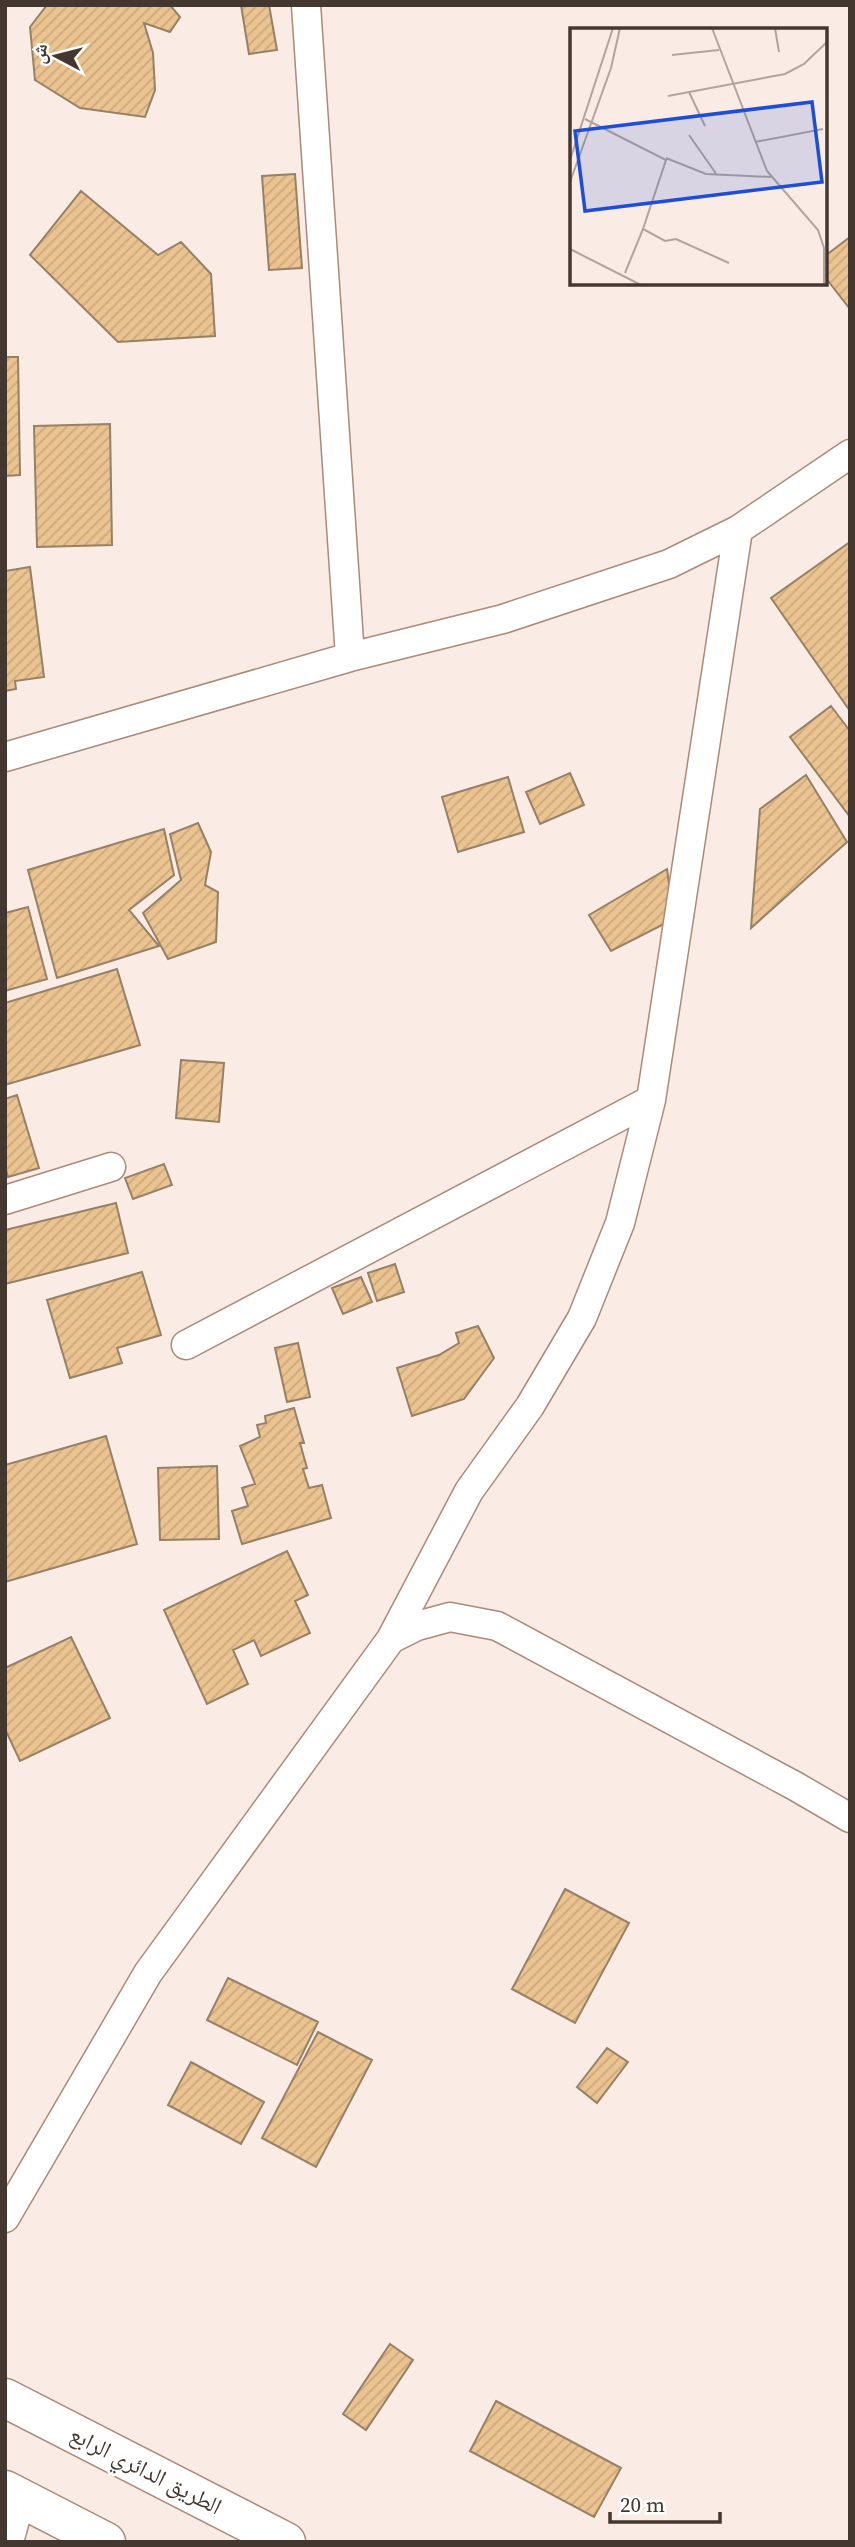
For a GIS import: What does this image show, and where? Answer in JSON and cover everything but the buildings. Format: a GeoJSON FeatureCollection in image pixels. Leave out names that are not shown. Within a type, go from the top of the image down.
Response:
{"type":"FeatureCollection","features":[{"type":"Feature","properties":{"kind":"main road","name":"الطريق الدائري الرابع"},"geometry":{"type":"LineString","coordinates":[[5,2398],[286,2542]]}},
{"type":"Feature","properties":{"kind":"main road"},"geometry":{"type":"LineString","coordinates":[[13,2494],[106,2542]]}},
{"type":"Feature","properties":{"kind":"street"},"geometry":{"type":"LineString","coordinates":[[306,5],[351,657]]}},
{"type":"Feature","properties":{"kind":"street"},"geometry":{"type":"LineString","coordinates":[[5,757],[351,657],[503,619],[669,564],[738,530],[850,454]]}},
{"type":"Feature","properties":{"kind":"street"},"geometry":{"type":"LineString","coordinates":[[5,2218],[148,1973],[391,1639],[469,1491],[530,1406],[582,1318],[620,1223],[651,1100],[738,530]]}},
{"type":"Feature","properties":{"kind":"street"},"geometry":{"type":"LineString","coordinates":[[186,1345],[651,1100]]}},
{"type":"Feature","properties":{"kind":"street"},"geometry":{"type":"LineString","coordinates":[[5,1200],[111,1167]]}},
{"type":"Feature","properties":{"kind":"street"},"geometry":{"type":"LineString","coordinates":[[391,1639],[417,1626],[450,1616],[497,1626],[850,1818]]}},
{"type":"Feature","properties":{"kind":"street"},"geometry":{"type":"LineString","coordinates":[[9,2542],[13,2494]]}}]}
